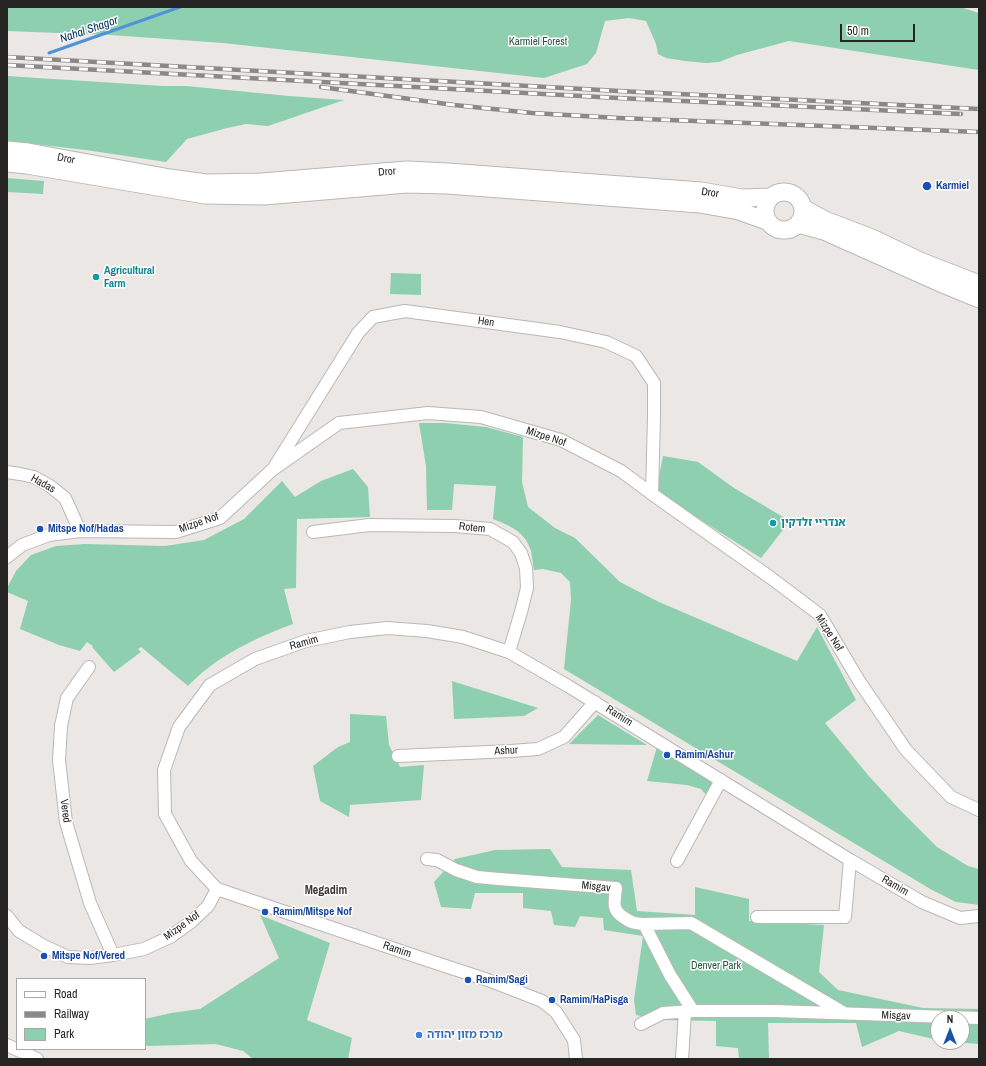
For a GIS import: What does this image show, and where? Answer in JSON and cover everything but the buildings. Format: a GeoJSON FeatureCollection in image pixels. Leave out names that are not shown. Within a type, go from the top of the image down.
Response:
{"type":"FeatureCollection","features":[{"type":"Feature","properties":{"kind":"street","name":"Dror"},"geometry":{"type":"LineString","coordinates":[[7,150],[28,152],[170,178],[206,183],[262,182],[407,170],[693,190],[742,198],[770,198]]}},
{"type":"Feature","properties":{"kind":"street","name":"Dror"},"geometry":{"type":"LineString","coordinates":[[7,163],[205,196],[264,196],[407,184],[447,185],[700,204],[739,211],[767,221]]}},
{"type":"Feature","properties":{"kind":"street"},"geometry":{"type":"LineString","coordinates":[[781,192],[793,194],[798,198],[803,208],[803,216],[798,224],[790,229],[784,230],[777,229],[767,221],[764,209],[770,198],[781,192]]}},
{"type":"Feature","properties":{"kind":"street"},"geometry":{"type":"LineString","coordinates":[[803,208],[825,220],[872,238],[920,261],[979,284]]}},
{"type":"Feature","properties":{"kind":"street"},"geometry":{"type":"LineString","coordinates":[[798,224],[824,231],[979,299]]}},
{"type":"Feature","properties":{"kind":"street","name":"Hen"},"geometry":{"type":"LineString","coordinates":[[272,470],[358,333],[373,317],[405,311],[560,332],[606,342],[636,356],[654,383],[652,494]]}},
{"type":"Feature","properties":{"kind":"street","name":"Mizpe Nof"},"geometry":{"type":"LineString","coordinates":[[7,558],[22,545],[49,535],[80,531],[176,532],[220,518],[272,470],[340,423],[428,413],[481,417],[561,440],[621,471],[771,578],[820,615],[859,681],[906,750],[950,797],[979,810]]}},
{"type":"Feature","properties":{"kind":"street","name":"Hadas"},"geometry":{"type":"LineString","coordinates":[[7,472],[34,477],[50,486],[65,498],[80,531]]}},
{"type":"Feature","properties":{"kind":"street","name":"Rotem"},"geometry":{"type":"LineString","coordinates":[[313,532],[369,525],[455,526],[490,529],[513,542],[521,553],[526,568],[527,588],[508,652]]}},
{"type":"Feature","properties":{"kind":"street","name":"Ramim"},"geometry":{"type":"LineString","coordinates":[[576,1059],[574,1040],[556,1012],[542,1001],[488,980],[217,889],[191,861],[165,814],[164,770],[179,727],[210,686],[255,659],[306,641],[350,632],[387,628],[427,631],[463,637],[508,652],[595,702],[850,860],[922,902],[960,918],[979,916]]}},
{"type":"Feature","properties":{"kind":"street","name":"Vered"},"geometry":{"type":"LineString","coordinates":[[89,666],[67,698],[61,726],[59,760],[66,822],[90,903],[113,955]]}},
{"type":"Feature","properties":{"kind":"street","name":"Ashur"},"geometry":{"type":"LineString","coordinates":[[398,756],[538,749],[564,737],[595,702]]}},
{"type":"Feature","properties":{"kind":"street"},"geometry":{"type":"LineString","coordinates":[[677,862],[721,780]]}},
{"type":"Feature","properties":{"kind":"street","name":"Misgav"},"geometry":{"type":"LineString","coordinates":[[427,860],[437,860],[456,870],[477,877],[616,888],[614,906],[616,913],[631,922],[644,924]]}},
{"type":"Feature","properties":{"kind":"street"},"geometry":{"type":"LineString","coordinates":[[757,917],[845,917],[850,860]]}},
{"type":"Feature","properties":{"kind":"street","name":"Mizpe Nof"},"geometry":{"type":"LineString","coordinates":[[7,916],[20,931],[44,946],[68,957],[90,958],[144,949],[170,937],[191,922],[208,906],[217,889]]}},
{"type":"Feature","properties":{"kind":"street"},"geometry":{"type":"LineString","coordinates":[[682,1059],[689,1011],[644,924],[691,923],[844,1014]]}},
{"type":"Feature","properties":{"kind":"street","name":"Misgav"},"geometry":{"type":"LineString","coordinates":[[641,1024],[662,1014],[689,1011],[774,1011],[979,1018]]}},
{"type":"Feature","properties":{"kind":"street"},"geometry":{"type":"LineString","coordinates":[[7,1044],[16,1048]]}},
{"type":"Feature","properties":{"kind":"street"},"geometry":{"type":"LineString","coordinates":[[19,1050],[37,1059]]}},
{"type":"Feature","properties":{"kind":"green space","name":"Karmiel Forest"},"geometry":{"type":"Polygon","coordinates":[[[7,7],[960,7],[979,13],[979,70],[789,41],[737,55],[719,62],[706,63],[685,61],[666,58],[658,54],[656,44],[646,21],[629,18],[605,21],[596,53],[587,64],[544,78],[223,43],[111,35],[7,31],[7,7]]]}},
{"type":"Feature","properties":{"kind":"green space"},"geometry":{"type":"Polygon","coordinates":[[[7,76],[163,86],[186,86],[344,100],[268,126],[246,124],[187,139],[166,162],[86,150],[7,141],[7,76]]]}},
{"type":"Feature","properties":{"kind":"green space"},"geometry":{"type":"Polygon","coordinates":[[[7,178],[44,181],[43,194],[7,192],[7,178]]]}},
{"type":"Feature","properties":{"kind":"green space"},"geometry":{"type":"Polygon","coordinates":[[[391,273],[421,274],[421,295],[390,294],[391,273]]]}},
{"type":"Feature","properties":{"kind":"green space"},"geometry":{"type":"Polygon","coordinates":[[[419,423],[445,423],[486,427],[523,437],[522,482],[528,507],[555,528],[575,538],[620,582],[659,602],[797,661],[817,627],[856,700],[825,723],[868,775],[937,847],[968,866],[979,869],[979,905],[956,902],[932,890],[564,669],[571,600],[570,582],[561,573],[543,569],[534,570],[531,551],[521,534],[511,527],[493,519],[496,486],[454,484],[452,510],[427,510],[426,466],[419,423]]]}},
{"type":"Feature","properties":{"kind":"green space"},"geometry":{"type":"Polygon","coordinates":[[[663,456],[698,462],[734,488],[790,521],[761,558],[656,492],[663,456]]]}},
{"type":"Feature","properties":{"kind":"green space"},"geometry":{"type":"Polygon","coordinates":[[[353,469],[368,487],[370,517],[297,519],[296,588],[284,589],[293,624],[260,637],[238,648],[205,670],[188,686],[141,647],[138,649],[141,652],[114,672],[92,647],[93,646],[87,642],[80,651],[59,645],[20,629],[28,601],[7,592],[7,588],[16,571],[31,555],[56,546],[85,544],[165,546],[204,540],[244,519],[282,481],[295,497],[321,481],[353,469]]]}},
{"type":"Feature","properties":{"kind":"green space"},"geometry":{"type":"Polygon","coordinates":[[[452,681],[538,708],[524,716],[454,719],[452,681]]]}},
{"type":"Feature","properties":{"kind":"green space"},"geometry":{"type":"Polygon","coordinates":[[[350,714],[386,716],[389,745],[400,767],[424,765],[421,800],[350,805],[349,817],[320,801],[313,766],[338,747],[350,742],[350,714]]]}},
{"type":"Feature","properties":{"kind":"green space"},"geometry":{"type":"Polygon","coordinates":[[[598,715],[647,745],[569,744],[598,715]]]}},
{"type":"Feature","properties":{"kind":"green space"},"geometry":{"type":"Polygon","coordinates":[[[657,747],[712,781],[709,798],[701,789],[687,785],[647,781],[657,747]]]}},
{"type":"Feature","properties":{"kind":"green space","name":"Denver Park"},"geometry":{"type":"Polygon","coordinates":[[[550,849],[562,867],[631,870],[637,911],[695,915],[695,887],[749,899],[749,921],[824,925],[819,972],[838,990],[923,1008],[979,1009],[979,1044],[970,1043],[970,1010],[930,1010],[930,1038],[899,1031],[862,1047],[856,1023],[768,1023],[769,1059],[739,1059],[738,1048],[716,1046],[716,1021],[662,1020],[636,1015],[634,1000],[643,936],[604,930],[603,918],[580,916],[575,927],[554,925],[551,911],[523,908],[523,893],[475,893],[471,909],[441,907],[434,882],[455,859],[495,850],[550,849]]]}},
{"type":"Feature","properties":{"kind":"green space"},"geometry":{"type":"Polygon","coordinates":[[[260,915],[330,943],[307,1020],[352,1038],[348,1059],[253,1059],[243,1051],[216,1044],[146,1045],[146,1019],[171,1013],[200,1009],[279,958],[260,915]]]}},
{"type":"Feature","properties":{"kind":"waterway","name":"Nahal Shagor"},"geometry":{"type":"LineString","coordinates":[[49,53],[180,7]]}},
{"type":"Feature","properties":{"kind":"railway"},"geometry":{"type":"LineString","coordinates":[[7,57],[619,91],[979,109]]}},
{"type":"Feature","properties":{"kind":"railway"},"geometry":{"type":"LineString","coordinates":[[7,65],[618,98],[961,114]]}},
{"type":"Feature","properties":{"kind":"railway"},"geometry":{"type":"LineString","coordinates":[[321,87],[454,105],[532,113],[618,118],[979,132]]}},
{"type":"Feature","properties":{"kind":"place","name":"Karmiel"},"geometry":{"type":"Point","coordinates":[927,186]}},
{"type":"Feature","properties":{"kind":"place","name":"Agricultural Farm"},"geometry":{"type":"Point","coordinates":[96,277]}},
{"type":"Feature","properties":{"kind":"place","name":"אנדריי זלדקין"},"geometry":{"type":"Point","coordinates":[773,523]}},
{"type":"Feature","properties":{"kind":"place","name":"Mitspe Nof/Hadas"},"geometry":{"type":"Point","coordinates":[40,529]}},
{"type":"Feature","properties":{"kind":"place","name":"Ramim/Ashur"},"geometry":{"type":"Point","coordinates":[667,755]}},
{"type":"Feature","properties":{"kind":"place","name":"Ramim/Mitspe Nof"},"geometry":{"type":"Point","coordinates":[265,912]}},
{"type":"Feature","properties":{"kind":"place","name":"Mitspe Nof/Vered"},"geometry":{"type":"Point","coordinates":[44,956]}},
{"type":"Feature","properties":{"kind":"place","name":"Ramim/Sagi"},"geometry":{"type":"Point","coordinates":[468,980]}},
{"type":"Feature","properties":{"kind":"place","name":"Ramim/HaPisga"},"geometry":{"type":"Point","coordinates":[552,1000]}},
{"type":"Feature","properties":{"kind":"place","name":"מרכז מזון יהודה"},"geometry":{"type":"Point","coordinates":[419,1035]}},
{"type":"Feature","properties":{"kind":"district","name":"Megadim"},"geometry":{"type":"Point","coordinates":[326,891]}}]}
